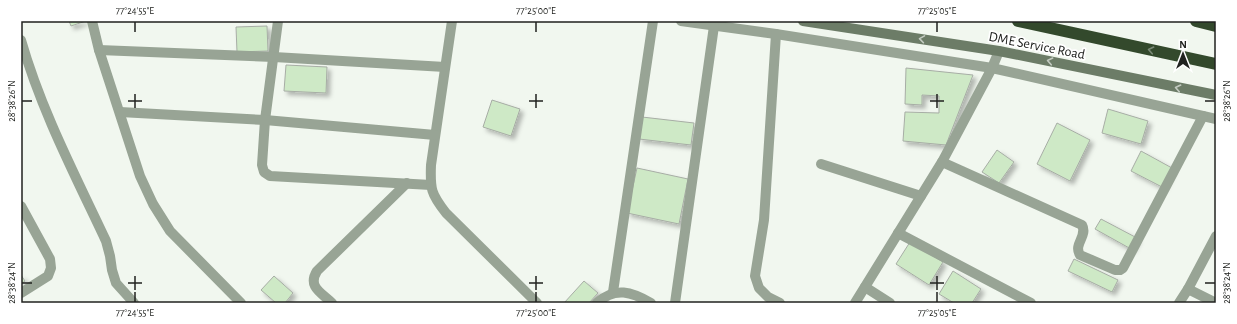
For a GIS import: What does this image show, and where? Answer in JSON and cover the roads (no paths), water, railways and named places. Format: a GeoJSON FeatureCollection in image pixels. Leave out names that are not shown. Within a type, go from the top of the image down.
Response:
{"type":"FeatureCollection","features":[{"type":"Feature","properties":{"kind":"highway"},"geometry":{"type":"LineString","coordinates":[[1018,21],[1216,64]]}},
{"type":"Feature","properties":{"kind":"highway"},"geometry":{"type":"LineString","coordinates":[[1196,21],[1216,26]]}},
{"type":"Feature","properties":{"kind":"main road","name":"DME Service Road"},"geometry":{"type":"LineString","coordinates":[[803,21],[999,51],[1216,95]]}},
{"type":"Feature","properties":{"kind":"street"},"geometry":{"type":"LineString","coordinates":[[92,21],[99,50],[140,176],[153,204],[170,231],[241,303]]}},
{"type":"Feature","properties":{"kind":"street"},"geometry":{"type":"LineString","coordinates":[[278,21],[265,120],[262,165],[264,172],[270,176],[431,185]]}},
{"type":"Feature","properties":{"kind":"street"},"geometry":{"type":"LineString","coordinates":[[452,21],[431,165],[431,185],[435,200],[446,213],[537,303]]}},
{"type":"Feature","properties":{"kind":"street"},"geometry":{"type":"LineString","coordinates":[[613,292],[653,21]]}},
{"type":"Feature","properties":{"kind":"street"},"geometry":{"type":"LineString","coordinates":[[681,21],[776,34],[992,68],[1216,119]]}},
{"type":"Feature","properties":{"kind":"street"},"geometry":{"type":"LineString","coordinates":[[675,303],[714,26]]}},
{"type":"Feature","properties":{"kind":"street"},"geometry":{"type":"LineString","coordinates":[[776,34],[764,220],[755,276],[758,288],[768,297],[780,303]]}},
{"type":"Feature","properties":{"kind":"street"},"geometry":{"type":"LineString","coordinates":[[21,40],[25,56],[51,124],[106,241],[116,283],[134,303]]}},
{"type":"Feature","properties":{"kind":"street"},"geometry":{"type":"LineString","coordinates":[[99,50],[274,57],[445,67]]}},
{"type":"Feature","properties":{"kind":"street"},"geometry":{"type":"LineString","coordinates":[[855,303],[942,162],[992,68],[999,51]]}},
{"type":"Feature","properties":{"kind":"street"},"geometry":{"type":"LineString","coordinates":[[120,112],[265,120],[436,135]]}},
{"type":"Feature","properties":{"kind":"street"},"geometry":{"type":"LineString","coordinates":[[942,162],[1082,225],[1084,234],[1078,246],[1080,255],[1115,270],[1120,270],[1123,268],[1203,116]]}},
{"type":"Feature","properties":{"kind":"street"},"geometry":{"type":"LineString","coordinates":[[821,164],[921,196]]}},
{"type":"Feature","properties":{"kind":"street"},"geometry":{"type":"LineString","coordinates":[[332,303],[314,287],[313,277],[408,183]]}},
{"type":"Feature","properties":{"kind":"street"},"geometry":{"type":"LineString","coordinates":[[21,206],[50,259],[51,268],[48,276],[21,293]]}},
{"type":"Feature","properties":{"kind":"street"},"geometry":{"type":"LineString","coordinates":[[898,232],[1032,303]]}},
{"type":"Feature","properties":{"kind":"street"},"geometry":{"type":"LineString","coordinates":[[1179,303],[1216,236]]}},
{"type":"Feature","properties":{"kind":"street"},"geometry":{"type":"LineString","coordinates":[[865,286],[890,303]]}},
{"type":"Feature","properties":{"kind":"street"},"geometry":{"type":"LineString","coordinates":[[1188,289],[1216,303]]}},
{"type":"Feature","properties":{"kind":"street"},"geometry":{"type":"LineString","coordinates":[[597,303],[613,292],[626,292],[651,303]]}}]}
